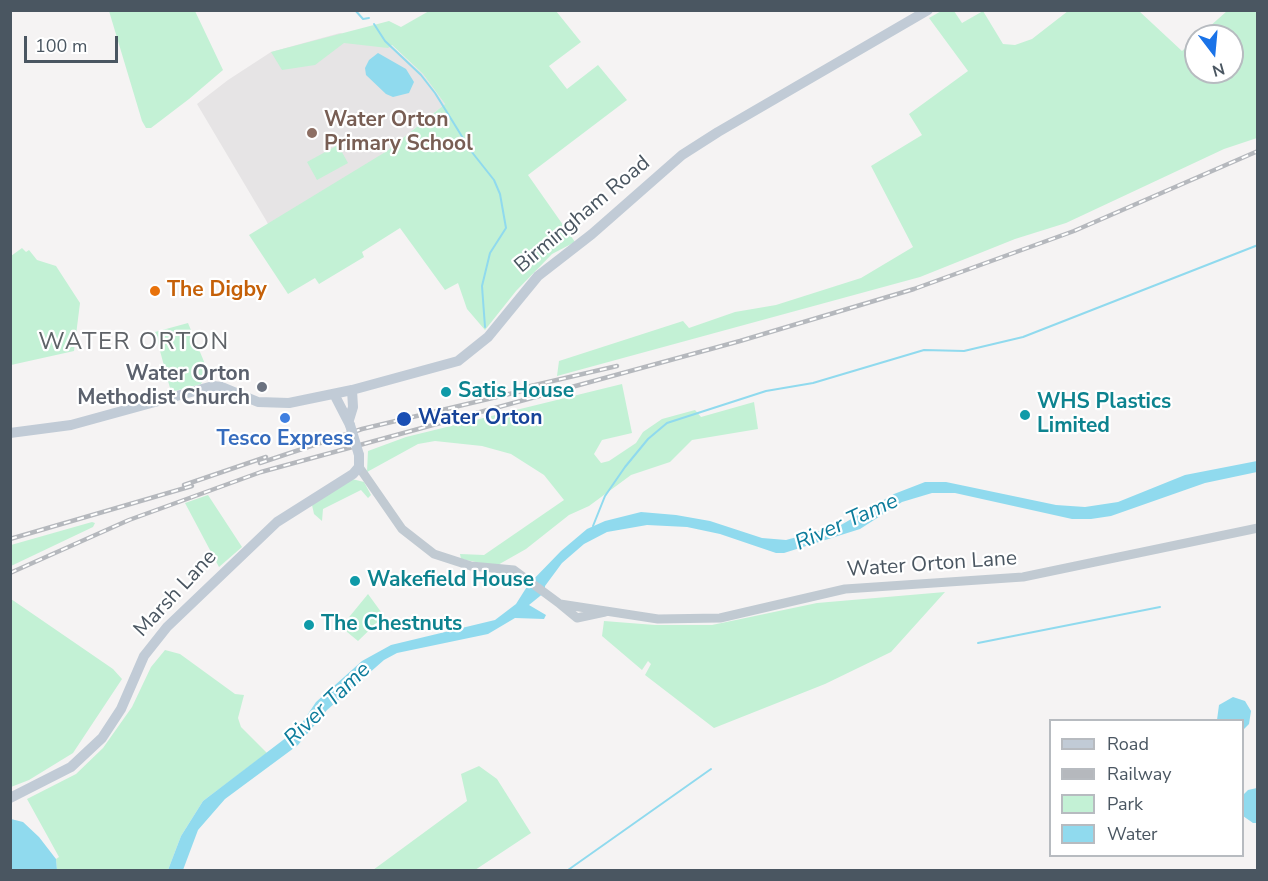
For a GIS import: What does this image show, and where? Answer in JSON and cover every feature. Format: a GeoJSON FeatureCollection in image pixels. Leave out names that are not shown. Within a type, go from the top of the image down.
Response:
{"type":"FeatureCollection","features":[{"type":"Feature","properties":{"kind":"main road","name":"Birmingham Road"},"geometry":{"type":"LineString","coordinates":[[10,433],[70,425],[207,387],[222,387],[258,402],[272,404],[352,390],[458,361],[488,337],[538,276],[592,234],[682,155],[928,10]]}},
{"type":"Feature","properties":{"kind":"main road"},"geometry":{"type":"LineString","coordinates":[[349,423],[353,407],[352,390]]}},
{"type":"Feature","properties":{"kind":"main road"},"geometry":{"type":"LineString","coordinates":[[334,394],[349,423],[359,455],[358,467]]}},
{"type":"Feature","properties":{"kind":"main road","name":"Marsh Lane"},"geometry":{"type":"LineString","coordinates":[[10,798],[71,767],[88,752],[114,722],[144,656],[167,627],[277,522],[349,477],[358,467]]}},
{"type":"Feature","properties":{"kind":"street","name":"Water Orton Lane"},"geometry":{"type":"LineString","coordinates":[[358,467],[391,516],[428,550],[471,566],[511,569],[557,602],[658,619],[720,618],[845,589],[1023,577],[1257,528]]}},
{"type":"Feature","properties":{"kind":"shaded area","name":"Water Orton Primary School"},"geometry":{"type":"Polygon","coordinates":[[[340,33],[391,45],[423,74],[445,104],[387,151],[279,253],[267,222],[197,104],[228,80],[271,52],[340,33]]]}},
{"type":"Feature","properties":{"kind":"green space"},"geometry":{"type":"Polygon","coordinates":[[[943,10],[954,11],[962,23],[983,11],[1003,44],[1015,45],[1032,39],[1068,11],[1139,11],[1182,51],[1184,49],[1184,84],[1244,84],[1244,24],[1212,24],[1227,11],[1257,11],[1257,138],[1224,149],[1066,223],[1015,239],[920,277],[557,376],[559,361],[683,321],[689,328],[735,312],[776,305],[861,278],[913,247],[871,166],[922,135],[909,114],[968,71],[929,18],[943,10]]]}},
{"type":"Feature","properties":{"kind":"green space"},"geometry":{"type":"Polygon","coordinates":[[[109,11],[195,11],[223,70],[151,128],[146,128],[109,11]]]}},
{"type":"Feature","properties":{"kind":"green space"},"geometry":{"type":"Polygon","coordinates":[[[429,11],[556,11],[581,42],[549,66],[567,89],[598,65],[627,100],[528,175],[575,242],[552,254],[516,291],[485,330],[467,309],[458,283],[445,290],[400,228],[362,252],[364,257],[319,284],[315,278],[288,294],[249,235],[387,151],[445,104],[423,74],[392,45],[388,48],[344,43],[315,65],[282,70],[271,52],[389,21],[401,27],[429,11]]]}},
{"type":"Feature","properties":{"kind":"green space"},"geometry":{"type":"Polygon","coordinates":[[[338,145],[348,163],[317,180],[307,162],[338,145]]]}},
{"type":"Feature","properties":{"kind":"green space"},"geometry":{"type":"Polygon","coordinates":[[[22,248],[26,252],[29,250],[37,260],[56,266],[80,303],[74,351],[11,365],[11,256],[22,248]]]}},
{"type":"Feature","properties":{"kind":"green space"},"geometry":{"type":"Polygon","coordinates":[[[188,323],[205,364],[206,373],[201,384],[171,392],[155,332],[188,323]]]}},
{"type":"Feature","properties":{"kind":"green space"},"geometry":{"type":"Polygon","coordinates":[[[622,384],[632,433],[602,440],[594,454],[601,463],[609,461],[636,443],[643,432],[662,419],[695,410],[701,417],[754,402],[758,429],[692,440],[670,462],[631,475],[589,506],[569,515],[526,549],[496,566],[461,559],[460,554],[484,555],[564,500],[544,475],[511,454],[482,446],[435,441],[418,444],[367,472],[368,451],[406,437],[622,384]]]}},
{"type":"Feature","properties":{"kind":"green space"},"geometry":{"type":"Polygon","coordinates":[[[352,479],[364,482],[371,495],[368,498],[361,490],[323,509],[322,521],[314,514],[312,505],[352,479]]]}},
{"type":"Feature","properties":{"kind":"green space"},"geometry":{"type":"Polygon","coordinates":[[[208,495],[242,547],[219,567],[185,503],[208,495]]]}},
{"type":"Feature","properties":{"kind":"green space"},"geometry":{"type":"Polygon","coordinates":[[[95,523],[93,527],[11,566],[11,545],[95,523]]]}},
{"type":"Feature","properties":{"kind":"green space"},"geometry":{"type":"Polygon","coordinates":[[[945,592],[891,652],[825,684],[714,728],[645,675],[651,664],[648,661],[642,670],[602,636],[604,621],[655,625],[712,625],[817,603],[945,592]]]}},
{"type":"Feature","properties":{"kind":"green space"},"geometry":{"type":"Polygon","coordinates":[[[368,594],[384,616],[358,641],[341,627],[368,594]]]}},
{"type":"Feature","properties":{"kind":"green space"},"geometry":{"type":"Polygon","coordinates":[[[11,599],[113,669],[122,679],[73,753],[29,780],[11,787],[11,599]]]}},
{"type":"Feature","properties":{"kind":"green space"},"geometry":{"type":"Polygon","coordinates":[[[165,650],[180,654],[235,694],[244,695],[238,718],[241,727],[267,753],[203,801],[181,836],[168,870],[57,870],[56,859],[59,857],[27,799],[76,774],[103,748],[132,707],[151,667],[165,650]]]}},
{"type":"Feature","properties":{"kind":"green space"},"geometry":{"type":"Polygon","coordinates":[[[479,766],[497,779],[531,833],[475,870],[373,870],[467,801],[461,774],[479,766]]]}},
{"type":"Feature","properties":{"kind":"water"},"geometry":{"type":"Polygon","coordinates":[[[378,53],[406,69],[414,82],[409,93],[393,97],[386,94],[366,75],[365,68],[369,60],[378,53]]]}},
{"type":"Feature","properties":{"kind":"water","name":"River Tame"},"geometry":{"type":"Polygon","coordinates":[[[1257,461],[1257,472],[1205,483],[1111,516],[1091,519],[1072,519],[955,493],[932,493],[902,502],[860,529],[784,553],[776,553],[720,534],[687,527],[647,525],[607,532],[584,544],[562,563],[545,586],[545,592],[529,605],[546,615],[544,619],[515,618],[488,634],[397,653],[384,660],[327,710],[298,745],[225,799],[198,830],[183,870],[168,870],[181,836],[203,801],[291,734],[302,723],[316,702],[362,661],[391,645],[495,620],[516,604],[528,585],[561,551],[587,529],[605,521],[641,512],[676,515],[710,521],[762,538],[786,540],[841,525],[894,494],[925,482],[946,482],[1056,505],[1085,507],[1118,502],[1185,475],[1257,461]]]}},
{"type":"Feature","properties":{"kind":"water"},"geometry":{"type":"Polygon","coordinates":[[[1233,697],[1245,701],[1251,711],[1249,724],[1244,729],[1244,719],[1217,719],[1219,705],[1233,697]]]}},
{"type":"Feature","properties":{"kind":"water"},"geometry":{"type":"Polygon","coordinates":[[[1257,788],[1257,823],[1244,817],[1244,794],[1248,790],[1257,788]]]}},
{"type":"Feature","properties":{"kind":"water"},"geometry":{"type":"Polygon","coordinates":[[[11,819],[23,822],[39,837],[56,859],[57,870],[11,870],[11,819]]]}},
{"type":"Feature","properties":{"kind":"waterway"},"geometry":{"type":"LineString","coordinates":[[355,10],[363,19],[369,18]]}},
{"type":"Feature","properties":{"kind":"waterway"},"geometry":{"type":"LineString","coordinates":[[374,24],[385,41],[421,75],[435,93],[471,151],[494,180],[500,194],[506,228],[490,253],[482,286],[485,327]]}},
{"type":"Feature","properties":{"kind":"waterway"},"geometry":{"type":"LineString","coordinates":[[593,526],[605,496],[625,467],[648,439],[667,423],[766,391],[813,383],[924,350],[964,351],[1023,337],[1258,245]]}},
{"type":"Feature","properties":{"kind":"waterway"},"geometry":{"type":"LineString","coordinates":[[978,643],[1160,607]]}},
{"type":"Feature","properties":{"kind":"waterway"},"geometry":{"type":"LineString","coordinates":[[568,870],[711,769]]}},
{"type":"Feature","properties":{"kind":"railway"},"geometry":{"type":"LineString","coordinates":[[10,573],[129,520],[261,472],[740,341],[914,289],[1074,231],[1258,151]]}},
{"type":"Feature","properties":{"kind":"railway"},"geometry":{"type":"LineString","coordinates":[[518,389],[617,366]]}},
{"type":"Feature","properties":{"kind":"railway"},"geometry":{"type":"LineString","coordinates":[[260,463],[362,429],[526,390]]}},
{"type":"Feature","properties":{"kind":"railway"},"geometry":{"type":"LineString","coordinates":[[184,485],[266,457]]}},
{"type":"Feature","properties":{"kind":"railway"},"geometry":{"type":"LineString","coordinates":[[10,539],[192,486]]}},
{"type":"Feature","properties":{"kind":"place","name":"Water Orton Primary School"},"geometry":{"type":"Point","coordinates":[312,133]}},
{"type":"Feature","properties":{"kind":"place","name":"The Digby"},"geometry":{"type":"Point","coordinates":[155,291]}},
{"type":"Feature","properties":{"kind":"place","name":"Water Orton Methodist Church"},"geometry":{"type":"Point","coordinates":[262,387]}},
{"type":"Feature","properties":{"kind":"place","name":"Satis House"},"geometry":{"type":"Point","coordinates":[446,392]}},
{"type":"Feature","properties":{"kind":"place","name":"WHS Plastics Limited"},"geometry":{"type":"Point","coordinates":[1025,415]}},
{"type":"Feature","properties":{"kind":"place","name":"Tesco Express"},"geometry":{"type":"Point","coordinates":[285,418]}},
{"type":"Feature","properties":{"kind":"place","name":"Water Orton"},"geometry":{"type":"Point","coordinates":[404,419]}},
{"type":"Feature","properties":{"kind":"place","name":"Wakefield House"},"geometry":{"type":"Point","coordinates":[355,581]}},
{"type":"Feature","properties":{"kind":"place","name":"The Chestnuts"},"geometry":{"type":"Point","coordinates":[309,625]}},
{"type":"Feature","properties":{"kind":"district","name":"WATER ORTON"},"geometry":{"type":"Point","coordinates":[134,343]}}]}
